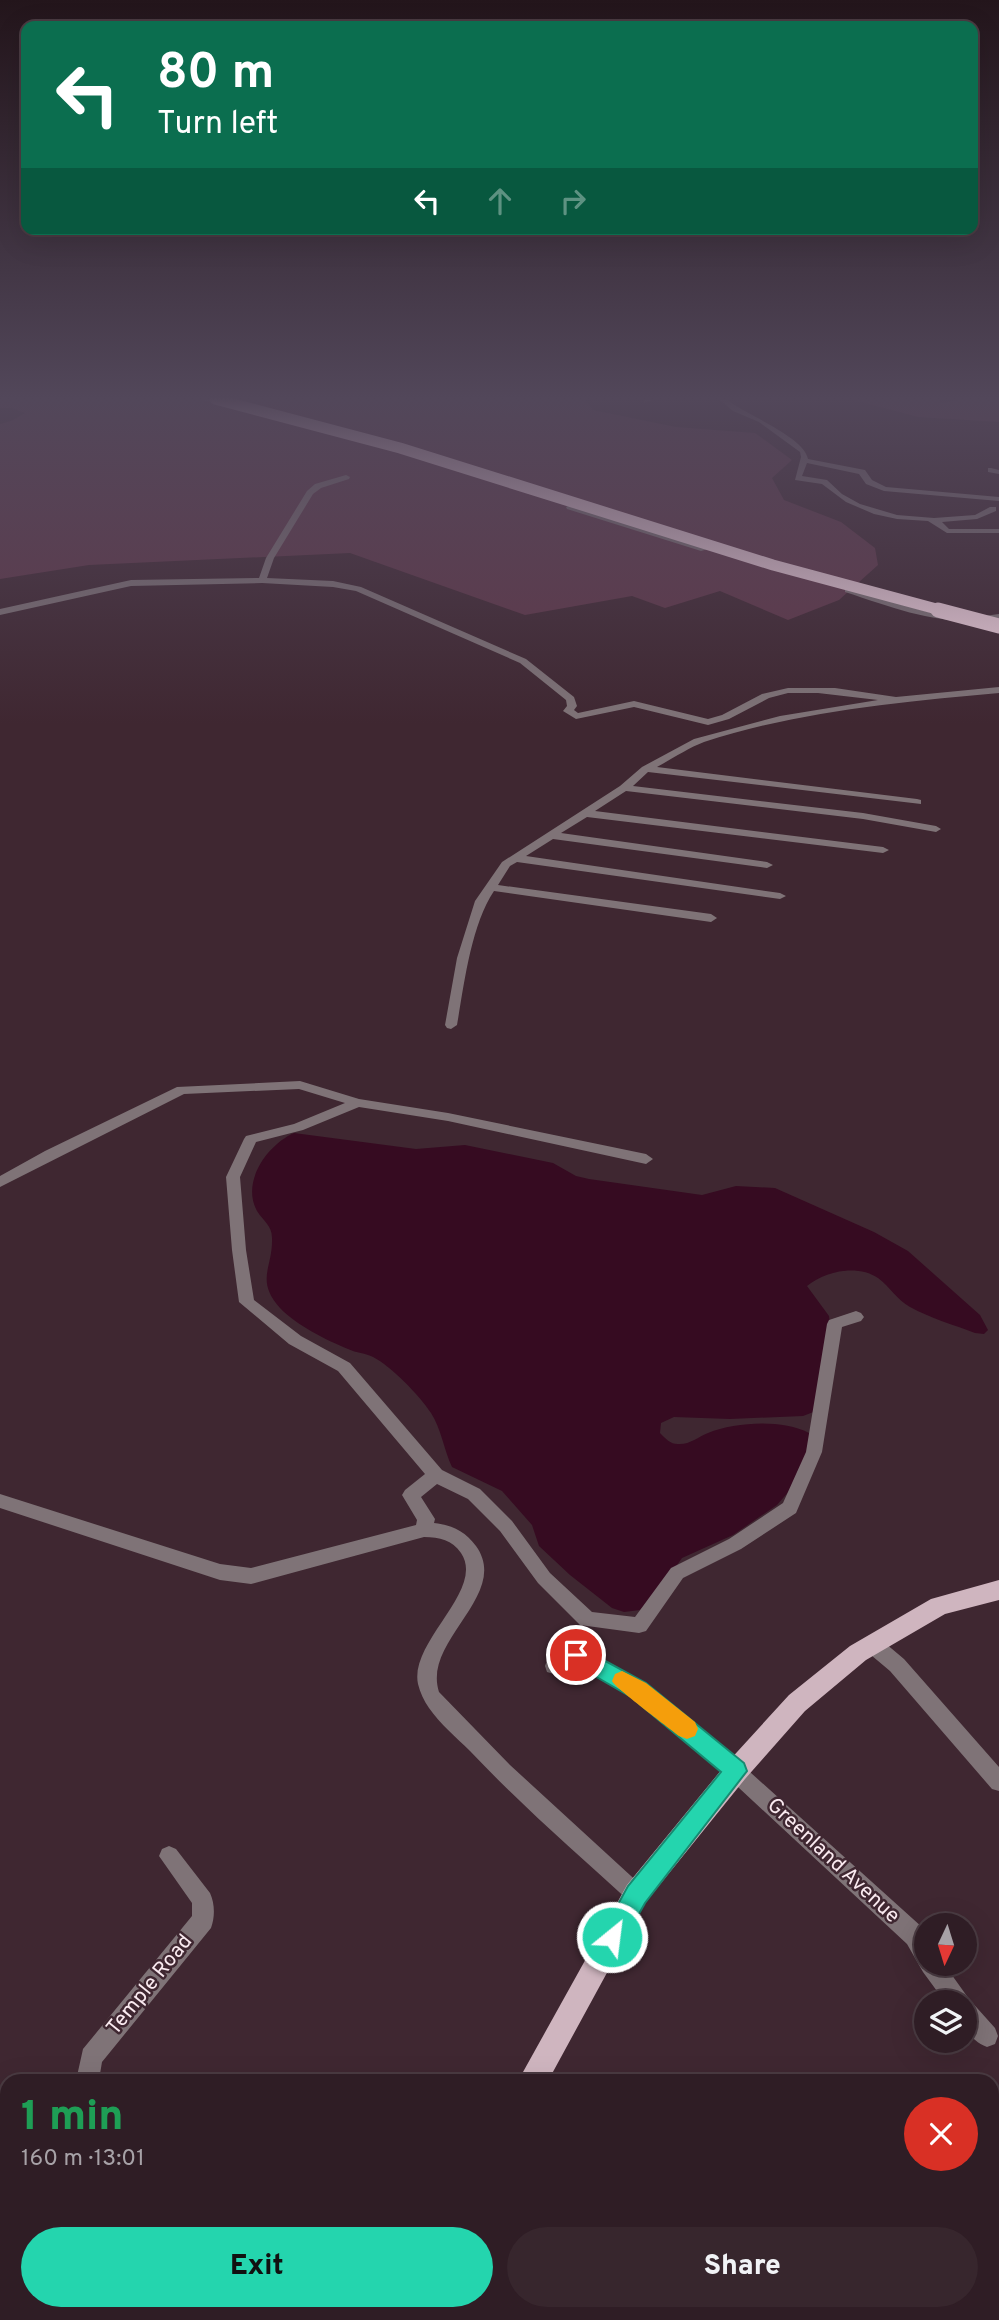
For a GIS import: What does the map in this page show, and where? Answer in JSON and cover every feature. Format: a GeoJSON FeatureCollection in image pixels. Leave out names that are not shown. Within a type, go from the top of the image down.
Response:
{"type":"FeatureCollection","features":[{"type":"Feature","properties":{"kind":"highway"},"geometry":{"type":"LineString","coordinates":[[588,507],[772,565],[999,625]]}},
{"type":"Feature","properties":{"kind":"highway"},"geometry":{"type":"LineString","coordinates":[[605,507],[735,548],[999,619]]}},
{"type":"Feature","properties":{"kind":"main road"},"geometry":{"type":"LineString","coordinates":[[536,2074],[636,1894],[736,1771],[797,1703],[858,1653],[939,1606],[999,1590]]}},
{"type":"Feature","properties":{"kind":"street"},"geometry":{"type":"LineString","coordinates":[[262,580],[275,549],[301,507]]}},
{"type":"Feature","properties":{"kind":"street"},"geometry":{"type":"LineString","coordinates":[[570,507],[923,615],[968,622],[999,619]]}},
{"type":"Feature","properties":{"kind":"street"},"geometry":{"type":"LineString","coordinates":[[864,507],[895,517],[935,520],[977,517],[993,509]]}},
{"type":"Feature","properties":{"kind":"street"},"geometry":{"type":"LineString","coordinates":[[935,520],[951,532],[999,531]]}},
{"type":"Feature","properties":{"kind":"street"},"geometry":{"type":"LineString","coordinates":[[0,612],[131,583],[262,580],[333,584],[358,589],[523,661],[571,699],[572,706],[568,711],[576,716],[634,704],[708,722],[719,720],[766,696],[792,691],[849,693],[895,700]]}},
{"type":"Feature","properties":{"kind":"street"},"geometry":{"type":"LineString","coordinates":[[451,1025],[463,958],[481,901],[506,864],[624,788],[646,769],[698,741],[780,719],[895,700],[999,690]]}},
{"type":"Feature","properties":{"kind":"street"},"geometry":{"type":"LineString","coordinates":[[646,769],[917,802]]}},
{"type":"Feature","properties":{"kind":"street"},"geometry":{"type":"LineString","coordinates":[[624,788],[863,816],[936,829]]}},
{"type":"Feature","properties":{"kind":"street"},"geometry":{"type":"LineString","coordinates":[[583,813],[883,850]]}},
{"type":"Feature","properties":{"kind":"street"},"geometry":{"type":"LineString","coordinates":[[550,835],[766,865]]}},
{"type":"Feature","properties":{"kind":"street"},"geometry":{"type":"LineString","coordinates":[[516,858],[780,896]]}},
{"type":"Feature","properties":{"kind":"street"},"geometry":{"type":"LineString","coordinates":[[490,887],[711,918]]}},
{"type":"Feature","properties":{"kind":"street"},"geometry":{"type":"LineString","coordinates":[[0,1182],[50,1154],[182,1090],[300,1085],[358,1103],[448,1117],[646,1159]]}},
{"type":"Feature","properties":{"kind":"street"},"geometry":{"type":"LineString","coordinates":[[358,1103],[299,1126],[251,1139],[233,1177],[239,1250],[247,1302],[295,1340],[344,1367],[436,1475],[474,1494],[506,1526],[544,1578],[587,1619],[639,1625],[677,1573],[735,1544],[790,1508],[814,1452],[835,1324],[856,1317]]}},
{"type":"Feature","properties":{"kind":"street"},"geometry":{"type":"LineString","coordinates":[[424,1530],[426,1519],[411,1495],[436,1475]]}},
{"type":"Feature","properties":{"kind":"street"},"geometry":{"type":"LineString","coordinates":[[0,1501],[220,1572],[251,1576],[424,1530],[441,1530],[457,1536],[469,1548],[475,1565],[471,1590],[431,1656],[426,1675],[430,1695],[485,1754],[636,1894]]}},
{"type":"Feature","properties":{"kind":"street"},"geometry":{"type":"LineString","coordinates":[[872,1644],[897,1665],[999,1782]]}},
{"type":"Feature","properties":{"kind":"street","name":"Greenland Avenue"},"geometry":{"type":"LineString","coordinates":[[554,1666],[576,1655],[628,1684],[736,1771],[914,1935]]}},
{"type":"Feature","properties":{"kind":"street","name":"Temple Road"},"geometry":{"type":"LineString","coordinates":[[87,2074],[91,2057],[203,1920],[203,1900],[169,1856]]}},
{"type":"Feature","properties":{"kind":"street"},"geometry":{"type":"LineString","coordinates":[[977,2024],[987,2036]]}},
{"type":"Feature","properties":{"kind":"shaded area"},"geometry":{"type":"Polygon","coordinates":[[[0,507],[803,507],[841,522],[875,548],[878,565],[839,600],[788,620],[720,591],[665,608],[632,596],[525,615],[350,553],[89,565],[0,579],[0,507]]]}},
{"type":"Feature","properties":{"kind":"shaded area"},"geometry":{"type":"Polygon","coordinates":[[[294,1133],[416,1149],[465,1145],[553,1163],[576,1176],[589,1179],[702,1195],[736,1186],[775,1188],[874,1232],[908,1251],[980,1315],[988,1330],[984,1334],[975,1333],[918,1311],[901,1301],[878,1278],[861,1271],[832,1273],[807,1286],[829,1316],[830,1324],[816,1411],[803,1416],[730,1419],[674,1417],[661,1423],[660,1433],[670,1442],[682,1444],[719,1429],[745,1424],[773,1424],[798,1429],[809,1433],[811,1442],[797,1482],[777,1505],[733,1535],[682,1558],[653,1599],[640,1610],[624,1612],[612,1608],[539,1546],[532,1525],[502,1491],[452,1467],[431,1413],[396,1374],[373,1357],[339,1345],[303,1326],[280,1308],[273,1298],[267,1281],[272,1234],[257,1211],[252,1188],[259,1166],[266,1155],[294,1133]]]}},
{"type":"Feature","properties":{"kind":"slow traffic"},"geometry":{"type":"LineString","coordinates":[[622,1681],[639,1690],[687,1729]]}},
{"type":"Feature","properties":{"kind":"route"},"geometry":{"type":"LineString","coordinates":[[576,1655],[639,1690],[736,1771],[636,1894],[612,1937]]}}]}
